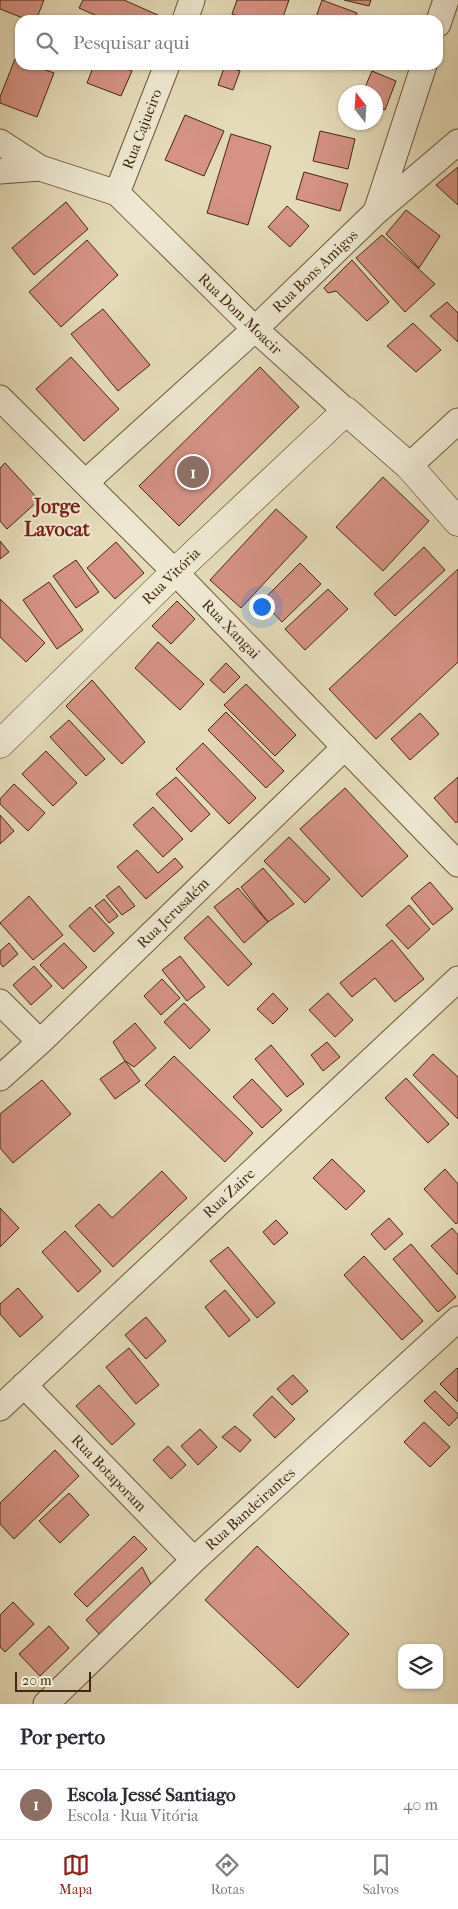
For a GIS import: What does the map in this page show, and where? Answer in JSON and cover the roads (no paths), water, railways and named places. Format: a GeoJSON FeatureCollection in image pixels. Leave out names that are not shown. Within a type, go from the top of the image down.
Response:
{"type":"FeatureCollection","features":[{"type":"Feature","properties":{"kind":"street"},"geometry":{"type":"LineString","coordinates":[[187,15],[192,0]]}},
{"type":"Feature","properties":{"kind":"street"},"geometry":{"type":"LineString","coordinates":[[441,15],[446,0]]}},
{"type":"Feature","properties":{"kind":"street","name":"Rua Cajueiro"},"geometry":{"type":"LineString","coordinates":[[117,193],[165,70]]}},
{"type":"Feature","properties":{"kind":"street"},"geometry":{"type":"LineString","coordinates":[[376,212],[422,70]]}},
{"type":"Feature","properties":{"kind":"street","name":"Rua Dom Moacir"},"geometry":{"type":"LineString","coordinates":[[0,142],[40,168],[117,193],[255,329],[409,466],[458,522]]}},
{"type":"Feature","properties":{"kind":"street","name":"Rua Bons Amigos"},"geometry":{"type":"LineString","coordinates":[[86,482],[255,329],[376,212],[458,142]]}},
{"type":"Feature","properties":{"kind":"street"},"geometry":{"type":"LineString","coordinates":[[0,171],[40,168]]}},
{"type":"Feature","properties":{"kind":"street","name":"Rua Vitória"},"geometry":{"type":"LineString","coordinates":[[0,744],[175,572],[346,411]]}},
{"type":"Feature","properties":{"kind":"street","name":"Rua Xangai"},"geometry":{"type":"LineString","coordinates":[[5,413],[86,482],[458,864]]}},
{"type":"Feature","properties":{"kind":"street"},"geometry":{"type":"LineString","coordinates":[[409,466],[458,421]]}},
{"type":"Feature","properties":{"kind":"street","name":"Rua Jerusalém"},"geometry":{"type":"LineString","coordinates":[[0,1078],[40,1042],[346,747]]}},
{"type":"Feature","properties":{"kind":"street","name":"Rua Zaire"},"geometry":{"type":"LineString","coordinates":[[0,1408],[458,979]]}},
{"type":"Feature","properties":{"kind":"street"},"geometry":{"type":"LineString","coordinates":[[0,1002],[40,1042]]}},
{"type":"Feature","properties":{"kind":"street","name":"Rua Bandeirantes"},"geometry":{"type":"LineString","coordinates":[[46,1704],[194,1560],[458,1319]]}},
{"type":"Feature","properties":{"kind":"street","name":"Rua Botaporam"},"geometry":{"type":"LineString","coordinates":[[24,1385],[194,1560]]}},
{"type":"Feature","properties":{"kind":"place","name":"Escola Jessé Santiago"},"geometry":{"type":"Point","coordinates":[193,472]}},
{"type":"Feature","properties":{"kind":"district","name":"Jorge Lavocat"},"geometry":{"type":"Point","coordinates":[57,518]}}]}
